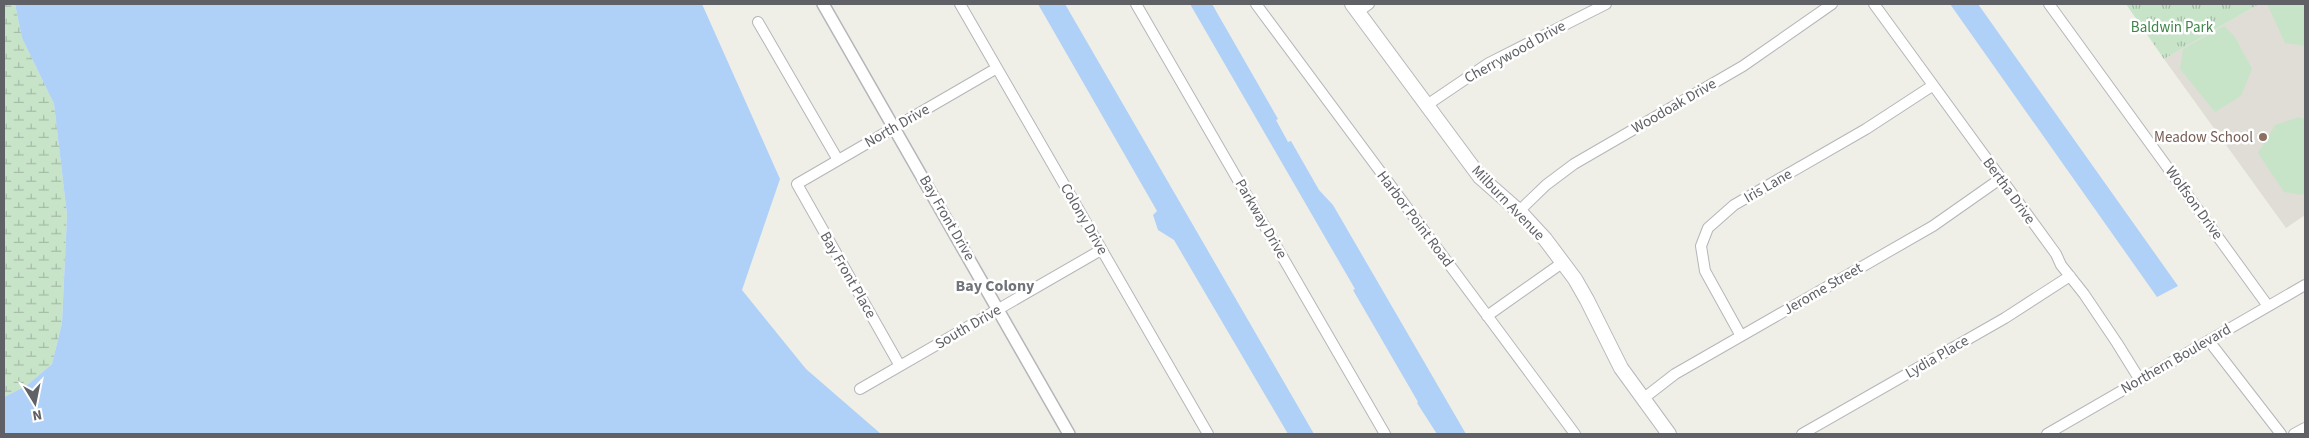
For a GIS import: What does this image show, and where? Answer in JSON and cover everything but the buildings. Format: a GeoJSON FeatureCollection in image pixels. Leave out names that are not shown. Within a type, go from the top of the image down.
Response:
{"type":"FeatureCollection","features":[{"type":"Feature","properties":{"kind":"main road","name":"Milburn Avenue"},"geometry":{"type":"LineString","coordinates":[[1360,6],[1427,105],[1480,177],[1545,239],[1587,300],[1621,368],[1669,434]]}},
{"type":"Feature","properties":{"kind":"street","name":"Bay Front Drive"},"geometry":{"type":"LineString","coordinates":[[823,4],[1069,434]]}},
{"type":"Feature","properties":{"kind":"street","name":"Colony Drive"},"geometry":{"type":"LineString","coordinates":[[960,4],[1208,434]]}},
{"type":"Feature","properties":{"kind":"street","name":"Parkway Drive"},"geometry":{"type":"LineString","coordinates":[[1136,4],[1385,434]]}},
{"type":"Feature","properties":{"kind":"street","name":"Harbor Point Road"},"geometry":{"type":"LineString","coordinates":[[1256,4],[1575,434]]}},
{"type":"Feature","properties":{"kind":"street","name":"Cherrywood Drive"},"geometry":{"type":"LineString","coordinates":[[1427,105],[1489,63],[1606,4]]}},
{"type":"Feature","properties":{"kind":"street","name":"Woodoak Drive"},"geometry":{"type":"LineString","coordinates":[[1518,212],[1546,185],[1574,164],[1743,66],[1832,4]]}},
{"type":"Feature","properties":{"kind":"street","name":"Bertha Drive"},"geometry":{"type":"LineString","coordinates":[[1874,4],[2118,342],[2140,380]]}},
{"type":"Feature","properties":{"kind":"street","name":"Wolfson Drive"},"geometry":{"type":"LineString","coordinates":[[2049,4],[2268,306]]}},
{"type":"Feature","properties":{"kind":"street"},"geometry":{"type":"LineString","coordinates":[[758,22],[838,160]]}},
{"type":"Feature","properties":{"kind":"street","name":"North Drive"},"geometry":{"type":"LineString","coordinates":[[797,184],[997,68]]}},
{"type":"Feature","properties":{"kind":"street","name":"Iris Lane"},"geometry":{"type":"LineString","coordinates":[[1741,336],[1705,271],[1701,246],[1708,228],[1734,206],[1866,130],[1932,86]]}},
{"type":"Feature","properties":{"kind":"street","name":"Jerome Street"},"geometry":{"type":"LineString","coordinates":[[1644,398],[1675,374],[1933,226],[2000,179]]}},
{"type":"Feature","properties":{"kind":"street","name":"Bay Front Place"},"geometry":{"type":"LineString","coordinates":[[797,184],[900,366]]}},
{"type":"Feature","properties":{"kind":"street","name":"South Drive"},"geometry":{"type":"LineString","coordinates":[[860,389],[1101,250]]}},
{"type":"Feature","properties":{"kind":"street"},"geometry":{"type":"LineString","coordinates":[[1487,316],[1562,263]]}},
{"type":"Feature","properties":{"kind":"street","name":"Lydia Place"},"geometry":{"type":"LineString","coordinates":[[1802,434],[2005,318],[2070,276]]}},
{"type":"Feature","properties":{"kind":"street","name":"Northern Boulevard"},"geometry":{"type":"LineString","coordinates":[[2047,434],[2305,285]]}},
{"type":"Feature","properties":{"kind":"street"},"geometry":{"type":"LineString","coordinates":[[2209,340],[2281,434]]}},
{"type":"Feature","properties":{"kind":"street"},"geometry":{"type":"LineString","coordinates":[[2294,434],[2305,428]]}},
{"type":"Feature","properties":{"kind":"shaded area","name":"Meadow School"},"geometry":{"type":"Polygon","coordinates":[[[2259,4],[2305,4],[2305,215],[2286,228],[2164,59],[2259,4]]]}},
{"type":"Feature","properties":{"kind":"green space"},"geometry":{"type":"Polygon","coordinates":[[[4,4],[15,4],[22,38],[54,104],[67,215],[62,323],[52,364],[26,386],[4,397],[4,4]]]}},
{"type":"Feature","properties":{"kind":"green space","name":"Baldwin Park"},"geometry":{"type":"Polygon","coordinates":[[[2126,4],[2259,4],[2164,59],[2126,4]]]}},
{"type":"Feature","properties":{"kind":"green space"},"geometry":{"type":"Polygon","coordinates":[[[2267,4],[2305,4],[2305,46],[2285,43],[2267,4]]]}},
{"type":"Feature","properties":{"kind":"green space"},"geometry":{"type":"Polygon","coordinates":[[[2224,26],[2235,37],[2252,69],[2241,96],[2215,112],[2180,69],[2183,49],[2224,26]]]}},
{"type":"Feature","properties":{"kind":"green space"},"geometry":{"type":"Polygon","coordinates":[[[2299,117],[2305,119],[2305,192],[2302,195],[2284,192],[2258,153],[2275,125],[2299,117]]]}},
{"type":"Feature","properties":{"kind":"water"},"geometry":{"type":"Polygon","coordinates":[[[15,4],[702,4],[780,179],[742,290],[806,369],[881,434],[4,434],[4,397],[26,386],[52,364],[62,323],[67,215],[54,104],[22,38],[15,4]]]}},
{"type":"Feature","properties":{"kind":"water"},"geometry":{"type":"Polygon","coordinates":[[[1038,4],[1065,4],[1314,434],[1288,434],[1174,240],[1158,230],[1153,215],[1157,211],[1038,4]]]}},
{"type":"Feature","properties":{"kind":"water"},"geometry":{"type":"Polygon","coordinates":[[[1190,4],[1212,4],[1278,119],[1276,120],[1288,142],[1291,141],[1319,190],[1333,205],[1466,434],[1437,434],[1417,403],[1353,290],[1355,289],[1190,4]]]}},
{"type":"Feature","properties":{"kind":"water"},"geometry":{"type":"Polygon","coordinates":[[[1950,4],[1978,4],[2178,286],[2157,297],[1950,4]]]}},
{"type":"Feature","properties":{"kind":"place","name":"Meadow School"},"geometry":{"type":"Point","coordinates":[2263,137]}},
{"type":"Feature","properties":{"kind":"district","name":"Bay Colony"},"geometry":{"type":"Point","coordinates":[995,286]}}]}
